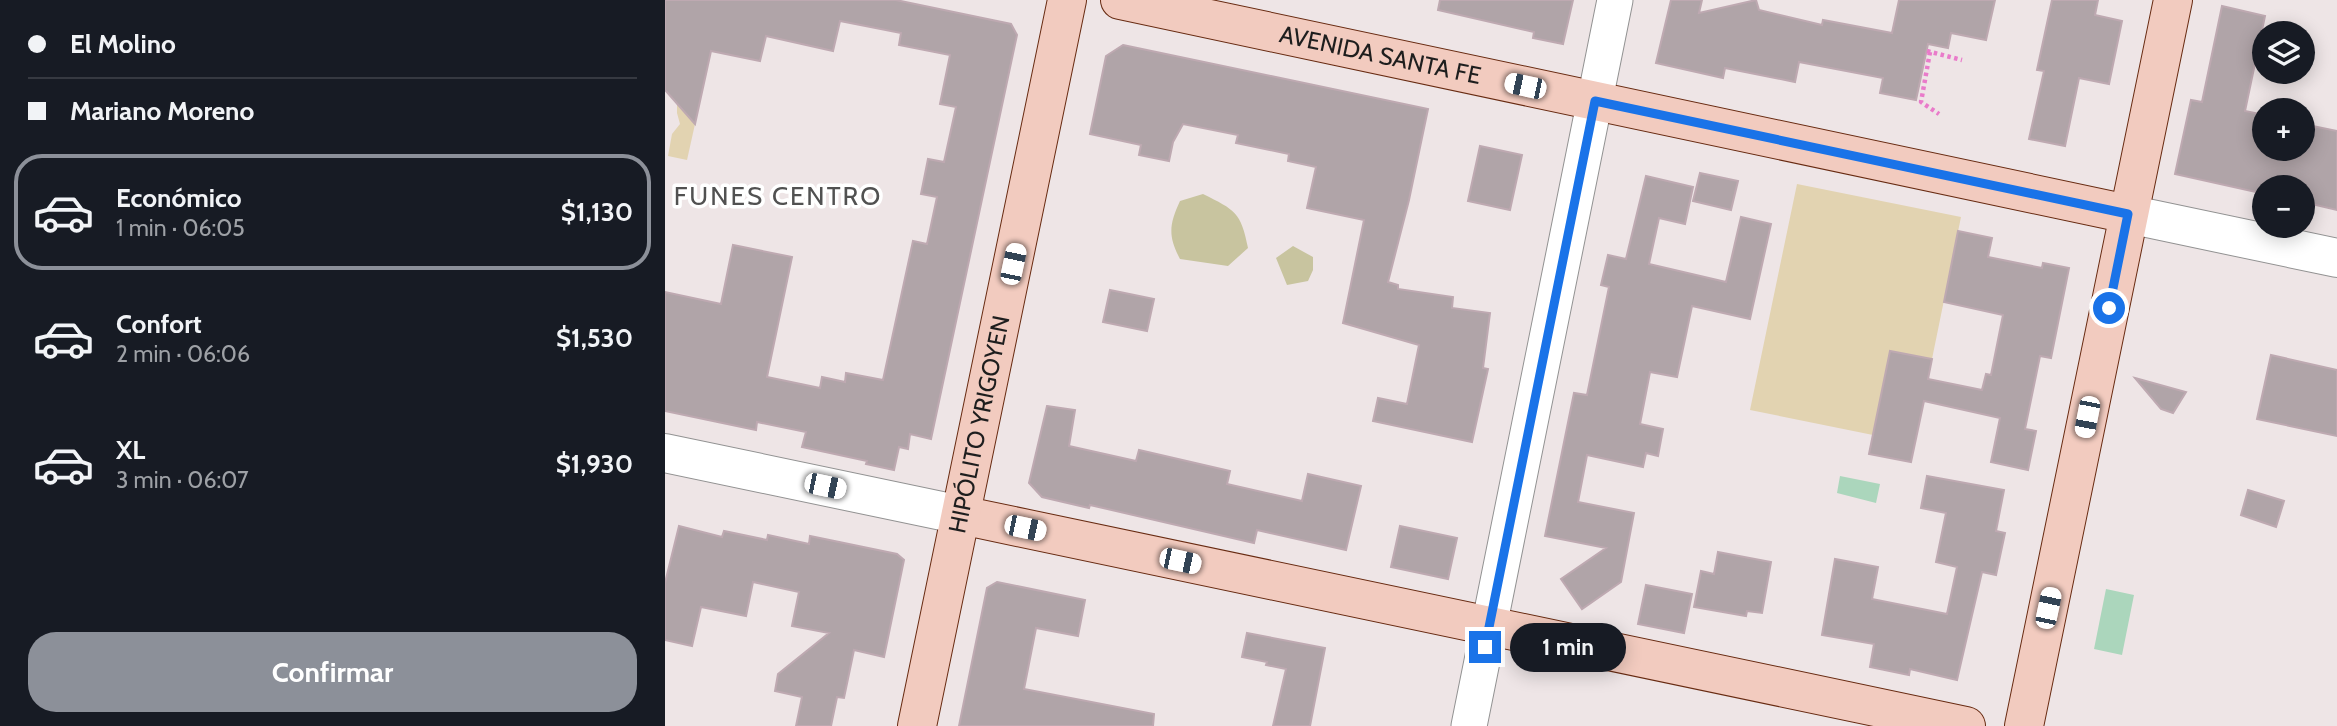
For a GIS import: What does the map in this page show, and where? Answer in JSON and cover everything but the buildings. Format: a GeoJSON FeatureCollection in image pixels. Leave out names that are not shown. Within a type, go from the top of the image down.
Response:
{"type":"FeatureCollection","features":[{"type":"Feature","properties":{"kind":"main road","name":"HIPÓLITO YRIGOYEN"},"geometry":{"type":"LineString","coordinates":[[917,726],[1067,0]]}},
{"type":"Feature","properties":{"kind":"main road","name":"AVENIDA SANTA FE"},"geometry":{"type":"LineString","coordinates":[[1120,0],[2128,214]]}},
{"type":"Feature","properties":{"kind":"main road"},"geometry":{"type":"LineString","coordinates":[[2024,726],[2173,0]]}},
{"type":"Feature","properties":{"kind":"main road"},"geometry":{"type":"LineString","coordinates":[[961,515],[1966,726]]}},
{"type":"Feature","properties":{"kind":"street"},"geometry":{"type":"LineString","coordinates":[[1469,726],[1615,0]]}},
{"type":"Feature","properties":{"kind":"street","name":"AVENIDA SANTA FE"},"geometry":{"type":"LineString","coordinates":[[2128,214],[2337,258]]}},
{"type":"Feature","properties":{"kind":"street"},"geometry":{"type":"LineString","coordinates":[[665,453],[961,515]]}},
{"type":"Feature","properties":{"kind":"path"},"geometry":{"type":"LineString","coordinates":[[1940,114],[1921,102],[1929,52],[1962,60]]}},
{"type":"Feature","properties":{"kind":"shaded area"},"geometry":{"type":"Polygon","coordinates":[[[677,104],[686,113],[697,115],[687,160],[668,156],[672,134],[680,124],[677,104]]]}},
{"type":"Feature","properties":{"kind":"shaded area"},"geometry":{"type":"Polygon","coordinates":[[[1797,184],[1961,217],[1932,359],[1890,351],[1873,435],[1750,410],[1797,184]]]}},
{"type":"Feature","properties":{"kind":"shaded area"},"geometry":{"type":"Polygon","coordinates":[[[1203,194],[1223,204],[1235,214],[1243,227],[1248,248],[1228,266],[1180,259],[1173,244],[1171,230],[1180,201],[1203,194]]]}},
{"type":"Feature","properties":{"kind":"shaded area"},"geometry":{"type":"Polygon","coordinates":[[[1293,246],[1313,257],[1313,270],[1308,281],[1287,285],[1276,258],[1293,246]]]}},
{"type":"Feature","properties":{"kind":"shaded area"},"geometry":{"type":"Polygon","coordinates":[[[1840,476],[1880,484],[1876,503],[1837,493],[1840,476]]]}},
{"type":"Feature","properties":{"kind":"shaded area"},"geometry":{"type":"Polygon","coordinates":[[[2106,589],[2134,595],[2122,655],[2094,649],[2106,589]]]}},
{"type":"Feature","properties":{"kind":"district","name":"FUNES CENTRO"},"geometry":{"type":"Point","coordinates":[778,196]}},
{"type":"Feature","properties":{"kind":"route"},"geometry":{"type":"LineString","coordinates":[[1485,647],[1595,101],[2128,214],[2109,308]]}}]}
